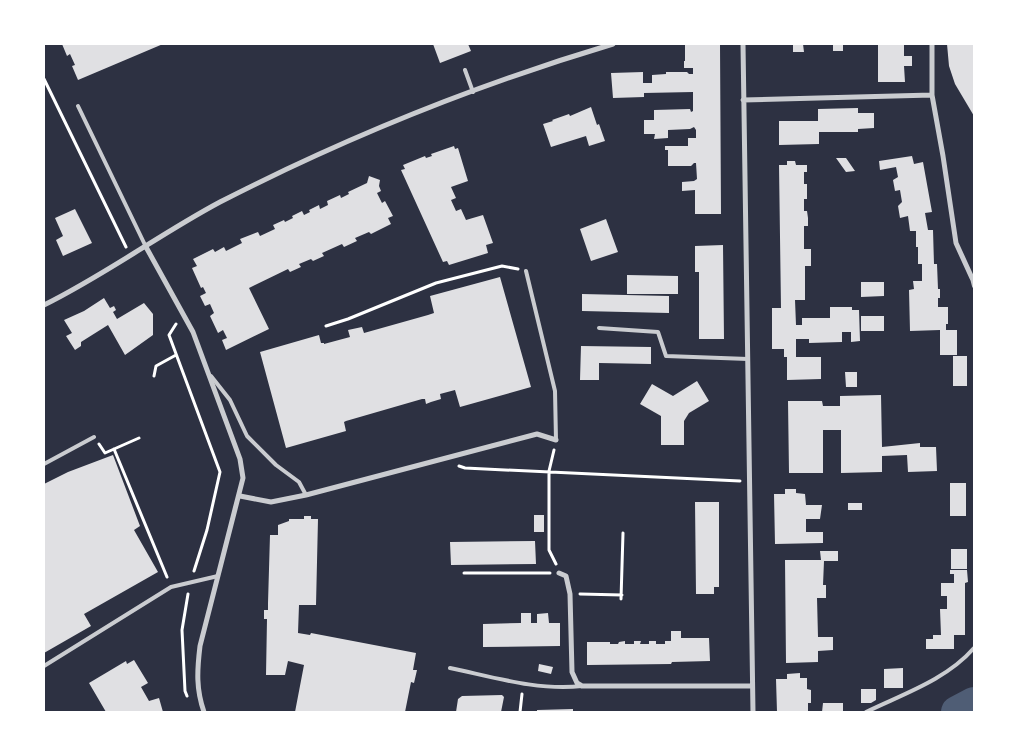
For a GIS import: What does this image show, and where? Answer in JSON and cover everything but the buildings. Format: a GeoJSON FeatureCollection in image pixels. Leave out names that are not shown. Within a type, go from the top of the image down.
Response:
{"type":"FeatureCollection","features":[{"type":"Feature","properties":{"kind":"street"},"geometry":{"type":"LineString","coordinates":[[44,306],[73,291],[220,202],[357,136],[552,63],[613,44]]}},
{"type":"Feature","properties":{"kind":"street"},"geometry":{"type":"LineString","coordinates":[[743,44],[753,712]]}},
{"type":"Feature","properties":{"kind":"street"},"geometry":{"type":"LineString","coordinates":[[932,44],[932,95],[956,242],[972,278]]}},
{"type":"Feature","properties":{"kind":"street"},"geometry":{"type":"LineString","coordinates":[[744,100],[932,95]]}},
{"type":"Feature","properties":{"kind":"street"},"geometry":{"type":"LineString","coordinates":[[146,247],[193,332],[240,459],[243,478],[240,496],[200,646],[197,670],[199,696],[204,712]]}},
{"type":"Feature","properties":{"kind":"street"},"geometry":{"type":"LineString","coordinates":[[240,496],[271,502],[306,495],[537,434],[556,440]]}},
{"type":"Feature","properties":{"kind":"street"},"geometry":{"type":"LineString","coordinates":[[559,573],[566,576],[570,594],[572,672],[577,684],[582,686],[752,686]]}},
{"type":"Feature","properties":{"kind":"lane"},"geometry":{"type":"LineString","coordinates":[[464,70],[473,92]]}},
{"type":"Feature","properties":{"kind":"lane"},"geometry":{"type":"LineString","coordinates":[[78,106],[146,247]]}},
{"type":"Feature","properties":{"kind":"lane"},"geometry":{"type":"LineString","coordinates":[[526,270],[555,391],[556,440]]}},
{"type":"Feature","properties":{"kind":"lane"},"geometry":{"type":"LineString","coordinates":[[972,278],[974,286]]}},
{"type":"Feature","properties":{"kind":"lane"},"geometry":{"type":"LineString","coordinates":[[598,328],[658,332],[666,356],[748,359]]}},
{"type":"Feature","properties":{"kind":"lane"},"geometry":{"type":"LineString","coordinates":[[209,374],[230,400],[247,436],[276,465],[299,482],[306,495]]}},
{"type":"Feature","properties":{"kind":"lane"},"geometry":{"type":"LineString","coordinates":[[44,464],[94,437]]}},
{"type":"Feature","properties":{"kind":"lane"},"geometry":{"type":"LineString","coordinates":[[44,666],[171,587],[218,576]]}},
{"type":"Feature","properties":{"kind":"lane"},"geometry":{"type":"LineString","coordinates":[[866,712],[948,672],[964,660],[974,648]]}},
{"type":"Feature","properties":{"kind":"lane"},"geometry":{"type":"LineString","coordinates":[[450,668],[523,683],[563,688],[582,686]]}},
{"type":"Feature","properties":{"kind":"path"},"geometry":{"type":"LineString","coordinates":[[44,79],[130,256]]}},
{"type":"Feature","properties":{"kind":"path"},"geometry":{"type":"LineString","coordinates":[[326,326],[436,283],[502,266],[526,270]]}},
{"type":"Feature","properties":{"kind":"path"},"geometry":{"type":"LineString","coordinates":[[183,312],[169,335],[220,472],[207,530],[190,583],[182,630],[185,691],[188,698]]}},
{"type":"Feature","properties":{"kind":"path"},"geometry":{"type":"LineString","coordinates":[[154,376],[156,366],[176,355]]}},
{"type":"Feature","properties":{"kind":"path"},"geometry":{"type":"LineString","coordinates":[[94,437],[105,452],[139,438]]}},
{"type":"Feature","properties":{"kind":"path"},"geometry":{"type":"LineString","coordinates":[[464,573],[559,573],[549,550],[549,471],[556,440]]}},
{"type":"Feature","properties":{"kind":"path"},"geometry":{"type":"LineString","coordinates":[[114,449],[171,587]]}},
{"type":"Feature","properties":{"kind":"path"},"geometry":{"type":"LineString","coordinates":[[443,458],[465,468],[750,482]]}},
{"type":"Feature","properties":{"kind":"path"},"geometry":{"type":"LineString","coordinates":[[570,594],[621,597],[623,533]]}},
{"type":"Feature","properties":{"kind":"path"},"geometry":{"type":"LineString","coordinates":[[520,712],[523,683]]}},
{"type":"Feature","properties":{"kind":"waterway"},"geometry":{"type":"LineString","coordinates":[[957,712],[974,703]]}}]}
